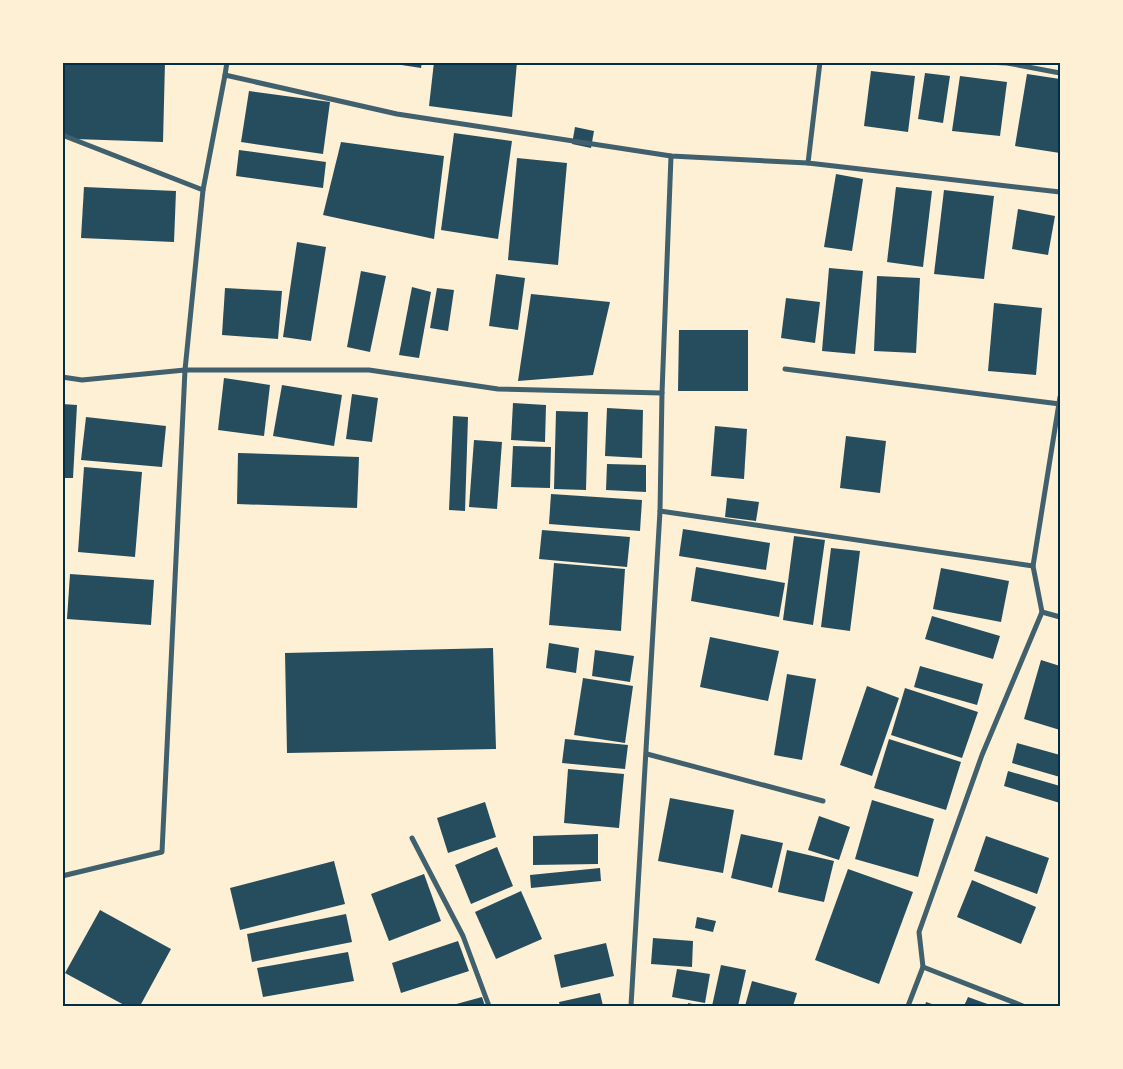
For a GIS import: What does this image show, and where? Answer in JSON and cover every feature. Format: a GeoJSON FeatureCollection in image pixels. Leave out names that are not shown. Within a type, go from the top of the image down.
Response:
{"type":"FeatureCollection","features":[{"type":"Feature","properties":{"kind":"street"},"geometry":{"type":"LineString","coordinates":[[62,876],[162,852],[186,370],[203,190],[227,62]]}},
{"type":"Feature","properties":{"kind":"street"},"geometry":{"type":"LineString","coordinates":[[808,163],[820,62]]}},
{"type":"Feature","properties":{"kind":"street"},"geometry":{"type":"LineString","coordinates":[[987,62],[1007,63],[1060,74]]}},
{"type":"Feature","properties":{"kind":"street"},"geometry":{"type":"LineString","coordinates":[[225,75],[398,114],[671,156],[808,163],[1060,192]]}},
{"type":"Feature","properties":{"kind":"street"},"geometry":{"type":"LineString","coordinates":[[62,135],[203,190]]}},
{"type":"Feature","properties":{"kind":"street"},"geometry":{"type":"LineString","coordinates":[[631,1006],[660,512],[662,393],[671,156]]}},
{"type":"Feature","properties":{"kind":"street"},"geometry":{"type":"LineString","coordinates":[[784,369],[1060,404]]}},
{"type":"Feature","properties":{"kind":"street"},"geometry":{"type":"LineString","coordinates":[[62,377],[82,380],[186,370],[369,370],[498,389],[662,393]]}},
{"type":"Feature","properties":{"kind":"street"},"geometry":{"type":"LineString","coordinates":[[908,1006],[923,967],[919,932],[982,755],[1042,612],[1033,566],[1060,397]]}},
{"type":"Feature","properties":{"kind":"street"},"geometry":{"type":"LineString","coordinates":[[660,512],[1033,566]]}},
{"type":"Feature","properties":{"kind":"street"},"geometry":{"type":"LineString","coordinates":[[1042,612],[1060,617]]}},
{"type":"Feature","properties":{"kind":"street"},"geometry":{"type":"LineString","coordinates":[[647,754],[823,801]]}},
{"type":"Feature","properties":{"kind":"street"},"geometry":{"type":"LineString","coordinates":[[412,838],[463,936],[489,1006]]}},
{"type":"Feature","properties":{"kind":"street"},"geometry":{"type":"LineString","coordinates":[[923,967],[1023,1006]]}},
{"type":"Feature","properties":{"kind":"building"},"geometry":{"type":"Polygon","coordinates":[[[62,62],[165,62],[163,142],[74,139],[62,132],[62,62]]]}},
{"type":"Feature","properties":{"kind":"building"},"geometry":{"type":"Polygon","coordinates":[[[382,62],[422,62],[421,68],[382,62]]]}},
{"type":"Feature","properties":{"kind":"building"},"geometry":{"type":"Polygon","coordinates":[[[434,62],[517,62],[512,117],[429,106],[434,62]]]}},
{"type":"Feature","properties":{"kind":"building"},"geometry":{"type":"Polygon","coordinates":[[[871,71],[915,76],[908,132],[864,126],[871,71]]]}},
{"type":"Feature","properties":{"kind":"building"},"geometry":{"type":"Polygon","coordinates":[[[925,73],[950,76],[943,123],[918,119],[925,73]]]}},
{"type":"Feature","properties":{"kind":"building"},"geometry":{"type":"Polygon","coordinates":[[[1027,74],[1060,79],[1060,153],[1015,146],[1027,74]]]}},
{"type":"Feature","properties":{"kind":"building"},"geometry":{"type":"Polygon","coordinates":[[[960,76],[1007,82],[1000,136],[952,131],[960,76]]]}},
{"type":"Feature","properties":{"kind":"building"},"geometry":{"type":"Polygon","coordinates":[[[249,91],[330,102],[323,154],[241,142],[249,91]]]}},
{"type":"Feature","properties":{"kind":"building"},"geometry":{"type":"Polygon","coordinates":[[[575,127],[594,131],[591,148],[572,144],[575,127]]]}},
{"type":"Feature","properties":{"kind":"building"},"geometry":{"type":"Polygon","coordinates":[[[454,133],[512,141],[498,239],[441,230],[454,133]]]}},
{"type":"Feature","properties":{"kind":"building"},"geometry":{"type":"Polygon","coordinates":[[[341,142],[444,156],[434,239],[323,215],[341,142]]]}},
{"type":"Feature","properties":{"kind":"building"},"geometry":{"type":"Polygon","coordinates":[[[239,150],[326,162],[323,188],[236,176],[239,150]]]}},
{"type":"Feature","properties":{"kind":"building"},"geometry":{"type":"Polygon","coordinates":[[[517,158],[567,163],[558,265],[508,260],[517,158]]]}},
{"type":"Feature","properties":{"kind":"building"},"geometry":{"type":"Polygon","coordinates":[[[836,174],[863,179],[852,251],[824,247],[836,174]]]}},
{"type":"Feature","properties":{"kind":"building"},"geometry":{"type":"Polygon","coordinates":[[[84,187],[176,191],[174,242],[81,238],[84,187]]]}},
{"type":"Feature","properties":{"kind":"building"},"geometry":{"type":"Polygon","coordinates":[[[896,187],[932,191],[923,267],[887,262],[896,187]]]}},
{"type":"Feature","properties":{"kind":"building"},"geometry":{"type":"Polygon","coordinates":[[[944,190],[994,196],[984,279],[934,274],[944,190]]]}},
{"type":"Feature","properties":{"kind":"building"},"geometry":{"type":"Polygon","coordinates":[[[1018,209],[1055,216],[1048,255],[1012,249],[1018,209]]]}},
{"type":"Feature","properties":{"kind":"building"},"geometry":{"type":"Polygon","coordinates":[[[297,242],[326,247],[311,341],[283,337],[297,242]]]}},
{"type":"Feature","properties":{"kind":"building"},"geometry":{"type":"Polygon","coordinates":[[[829,268],[863,271],[855,354],[822,351],[829,268]]]}},
{"type":"Feature","properties":{"kind":"building"},"geometry":{"type":"Polygon","coordinates":[[[361,271],[386,276],[370,352],[347,347],[361,271]]]}},
{"type":"Feature","properties":{"kind":"building"},"geometry":{"type":"Polygon","coordinates":[[[496,274],[525,278],[518,330],[489,326],[496,274]]]}},
{"type":"Feature","properties":{"kind":"building"},"geometry":{"type":"Polygon","coordinates":[[[877,276],[920,278],[916,353],[874,351],[877,276]]]}},
{"type":"Feature","properties":{"kind":"building"},"geometry":{"type":"Polygon","coordinates":[[[412,287],[431,292],[419,358],[399,355],[412,287]]]}},
{"type":"Feature","properties":{"kind":"building"},"geometry":{"type":"Polygon","coordinates":[[[225,288],[282,291],[278,339],[222,335],[225,288]]]}},
{"type":"Feature","properties":{"kind":"building"},"geometry":{"type":"Polygon","coordinates":[[[437,288],[454,290],[448,331],[430,328],[437,288]]]}},
{"type":"Feature","properties":{"kind":"building"},"geometry":{"type":"Polygon","coordinates":[[[531,294],[610,302],[593,375],[518,381],[531,294]]]}},
{"type":"Feature","properties":{"kind":"building"},"geometry":{"type":"Polygon","coordinates":[[[786,298],[820,302],[815,343],[781,338],[786,298]]]}},
{"type":"Feature","properties":{"kind":"building"},"geometry":{"type":"Polygon","coordinates":[[[994,303],[1042,308],[1036,375],[988,371],[994,303]]]}},
{"type":"Feature","properties":{"kind":"building"},"geometry":{"type":"Polygon","coordinates":[[[679,330],[748,330],[748,391],[678,391],[679,330]]]}},
{"type":"Feature","properties":{"kind":"building"},"geometry":{"type":"Polygon","coordinates":[[[224,378],[270,385],[264,436],[218,430],[224,378]]]}},
{"type":"Feature","properties":{"kind":"building"},"geometry":{"type":"Polygon","coordinates":[[[282,385],[342,395],[334,446],[273,436],[282,385]]]}},
{"type":"Feature","properties":{"kind":"building"},"geometry":{"type":"Polygon","coordinates":[[[352,394],[378,398],[372,442],[346,439],[352,394]]]}},
{"type":"Feature","properties":{"kind":"building"},"geometry":{"type":"Polygon","coordinates":[[[513,403],[546,405],[545,442],[511,440],[513,403]]]}},
{"type":"Feature","properties":{"kind":"building"},"geometry":{"type":"Polygon","coordinates":[[[62,404],[77,405],[73,478],[62,478],[62,404]]]}},
{"type":"Feature","properties":{"kind":"building"},"geometry":{"type":"Polygon","coordinates":[[[607,408],[643,410],[642,458],[605,456],[607,408]]]}},
{"type":"Feature","properties":{"kind":"building"},"geometry":{"type":"Polygon","coordinates":[[[556,411],[588,412],[586,490],[554,489],[556,411]]]}},
{"type":"Feature","properties":{"kind":"building"},"geometry":{"type":"Polygon","coordinates":[[[453,416],[468,417],[465,511],[449,510],[453,416]]]}},
{"type":"Feature","properties":{"kind":"building"},"geometry":{"type":"Polygon","coordinates":[[[86,417],[166,426],[162,467],[81,460],[86,417]]]}},
{"type":"Feature","properties":{"kind":"building"},"geometry":{"type":"Polygon","coordinates":[[[715,426],[747,429],[744,479],[711,476],[715,426]]]}},
{"type":"Feature","properties":{"kind":"building"},"geometry":{"type":"Polygon","coordinates":[[[846,436],[886,441],[880,493],[840,488],[846,436]]]}},
{"type":"Feature","properties":{"kind":"building"},"geometry":{"type":"Polygon","coordinates":[[[474,440],[502,442],[497,509],[469,507],[474,440]]]}},
{"type":"Feature","properties":{"kind":"building"},"geometry":{"type":"Polygon","coordinates":[[[513,446],[551,447],[550,488],[511,487],[513,446]]]}},
{"type":"Feature","properties":{"kind":"building"},"geometry":{"type":"Polygon","coordinates":[[[238,453],[359,457],[357,508],[237,504],[238,453]]]}},
{"type":"Feature","properties":{"kind":"building"},"geometry":{"type":"Polygon","coordinates":[[[607,464],[646,465],[646,492],[606,490],[607,464]]]}},
{"type":"Feature","properties":{"kind":"building"},"geometry":{"type":"Polygon","coordinates":[[[84,467],[142,472],[135,557],[78,552],[84,467]]]}},
{"type":"Feature","properties":{"kind":"building"},"geometry":{"type":"Polygon","coordinates":[[[551,494],[642,500],[640,531],[549,524],[551,494]]]}},
{"type":"Feature","properties":{"kind":"building"},"geometry":{"type":"Polygon","coordinates":[[[727,498],[759,502],[756,521],[725,517],[727,498]]]}},
{"type":"Feature","properties":{"kind":"building"},"geometry":{"type":"Polygon","coordinates":[[[683,529],[770,543],[766,570],[679,556],[683,529]]]}},
{"type":"Feature","properties":{"kind":"building"},"geometry":{"type":"Polygon","coordinates":[[[542,530],[630,537],[627,567],[539,559],[542,530]]]}},
{"type":"Feature","properties":{"kind":"building"},"geometry":{"type":"Polygon","coordinates":[[[794,536],[825,540],[813,625],[783,620],[794,536]]]}},
{"type":"Feature","properties":{"kind":"building"},"geometry":{"type":"Polygon","coordinates":[[[831,548],[860,551],[850,631],[821,627],[831,548]]]}},
{"type":"Feature","properties":{"kind":"building"},"geometry":{"type":"Polygon","coordinates":[[[554,563],[625,569],[621,631],[549,625],[554,563]]]}},
{"type":"Feature","properties":{"kind":"building"},"geometry":{"type":"Polygon","coordinates":[[[696,567],[785,583],[779,617],[691,601],[696,567]]]}},
{"type":"Feature","properties":{"kind":"building"},"geometry":{"type":"Polygon","coordinates":[[[941,568],[1009,581],[1001,622],[933,609],[941,568]]]}},
{"type":"Feature","properties":{"kind":"building"},"geometry":{"type":"Polygon","coordinates":[[[70,574],[154,580],[151,625],[67,619],[70,574]]]}},
{"type":"Feature","properties":{"kind":"building"},"geometry":{"type":"Polygon","coordinates":[[[932,616],[1000,636],[993,659],[925,639],[932,616]]]}},
{"type":"Feature","properties":{"kind":"building"},"geometry":{"type":"Polygon","coordinates":[[[710,637],[779,651],[768,701],[700,687],[710,637]]]}},
{"type":"Feature","properties":{"kind":"building"},"geometry":{"type":"Polygon","coordinates":[[[549,643],[579,648],[576,673],[546,668],[549,643]]]}},
{"type":"Feature","properties":{"kind":"building"},"geometry":{"type":"Polygon","coordinates":[[[493,648],[496,749],[287,753],[285,653],[493,648]]]}},
{"type":"Feature","properties":{"kind":"building"},"geometry":{"type":"Polygon","coordinates":[[[595,650],[634,656],[630,682],[592,676],[595,650]]]}},
{"type":"Feature","properties":{"kind":"building"},"geometry":{"type":"Polygon","coordinates":[[[1041,660],[1060,666],[1060,730],[1024,719],[1041,660]]]}},
{"type":"Feature","properties":{"kind":"building"},"geometry":{"type":"Polygon","coordinates":[[[920,666],[983,684],[977,705],[914,687],[920,666]]]}},
{"type":"Feature","properties":{"kind":"building"},"geometry":{"type":"Polygon","coordinates":[[[787,674],[816,679],[802,760],[774,755],[787,674]]]}},
{"type":"Feature","properties":{"kind":"building"},"geometry":{"type":"Polygon","coordinates":[[[583,678],[633,686],[625,743],[574,735],[583,678]]]}},
{"type":"Feature","properties":{"kind":"building"},"geometry":{"type":"Polygon","coordinates":[[[867,686],[899,698],[872,776],[840,765],[867,686]]]}},
{"type":"Feature","properties":{"kind":"building"},"geometry":{"type":"Polygon","coordinates":[[[905,688],[978,712],[962,758],[891,735],[905,688]]]}},
{"type":"Feature","properties":{"kind":"building"},"geometry":{"type":"Polygon","coordinates":[[[565,739],[628,745],[625,769],[562,763],[565,739]]]}},
{"type":"Feature","properties":{"kind":"building"},"geometry":{"type":"Polygon","coordinates":[[[889,739],[961,762],[946,810],[874,788],[889,739]]]}},
{"type":"Feature","properties":{"kind":"building"},"geometry":{"type":"Polygon","coordinates":[[[1017,743],[1060,755],[1060,777],[1012,763],[1017,743]]]}},
{"type":"Feature","properties":{"kind":"building"},"geometry":{"type":"Polygon","coordinates":[[[568,769],[624,774],[619,828],[564,823],[568,769]]]}},
{"type":"Feature","properties":{"kind":"building"},"geometry":{"type":"Polygon","coordinates":[[[1008,771],[1060,786],[1060,803],[1004,786],[1008,771]]]}},
{"type":"Feature","properties":{"kind":"building"},"geometry":{"type":"Polygon","coordinates":[[[670,798],[734,810],[723,873],[658,861],[670,798]]]}},
{"type":"Feature","properties":{"kind":"building"},"geometry":{"type":"Polygon","coordinates":[[[872,800],[934,819],[918,877],[855,859],[872,800]]]}},
{"type":"Feature","properties":{"kind":"building"},"geometry":{"type":"Polygon","coordinates":[[[485,802],[496,837],[448,853],[437,818],[485,802]]]}},
{"type":"Feature","properties":{"kind":"building"},"geometry":{"type":"Polygon","coordinates":[[[819,816],[850,827],[839,860],[808,850],[819,816]]]}},
{"type":"Feature","properties":{"kind":"building"},"geometry":{"type":"Polygon","coordinates":[[[598,834],[598,864],[533,865],[533,836],[598,834]]]}},
{"type":"Feature","properties":{"kind":"building"},"geometry":{"type":"Polygon","coordinates":[[[741,834],[783,843],[772,888],[731,878],[741,834]]]}},
{"type":"Feature","properties":{"kind":"building"},"geometry":{"type":"Polygon","coordinates":[[[986,836],[1049,858],[1037,894],[974,871],[986,836]]]}},
{"type":"Feature","properties":{"kind":"building"},"geometry":{"type":"Polygon","coordinates":[[[497,847],[513,886],[471,904],[455,865],[497,847]]]}},
{"type":"Feature","properties":{"kind":"building"},"geometry":{"type":"Polygon","coordinates":[[[787,850],[834,861],[824,902],[778,892],[787,850]]]}},
{"type":"Feature","properties":{"kind":"building"},"geometry":{"type":"Polygon","coordinates":[[[334,861],[345,904],[240,930],[230,888],[334,861]]]}},
{"type":"Feature","properties":{"kind":"building"},"geometry":{"type":"Polygon","coordinates":[[[600,868],[601,881],[531,888],[530,875],[600,868]]]}},
{"type":"Feature","properties":{"kind":"building"},"geometry":{"type":"Polygon","coordinates":[[[848,869],[913,892],[879,984],[815,960],[848,869]]]}},
{"type":"Feature","properties":{"kind":"building"},"geometry":{"type":"Polygon","coordinates":[[[424,874],[441,921],[389,941],[371,894],[424,874]]]}},
{"type":"Feature","properties":{"kind":"building"},"geometry":{"type":"Polygon","coordinates":[[[972,880],[1036,907],[1021,944],[957,917],[972,880]]]}},
{"type":"Feature","properties":{"kind":"building"},"geometry":{"type":"Polygon","coordinates":[[[521,891],[542,939],[496,959],[475,912],[521,891]]]}},
{"type":"Feature","properties":{"kind":"building"},"geometry":{"type":"Polygon","coordinates":[[[100,910],[171,949],[140,1006],[126,1006],[65,973],[100,910]]]}},
{"type":"Feature","properties":{"kind":"building"},"geometry":{"type":"Polygon","coordinates":[[[346,914],[352,942],[252,962],[247,934],[346,914]]]}},
{"type":"Feature","properties":{"kind":"building"},"geometry":{"type":"Polygon","coordinates":[[[697,917],[716,921],[713,932],[695,928],[697,917]]]}},
{"type":"Feature","properties":{"kind":"building"},"geometry":{"type":"Polygon","coordinates":[[[653,938],[693,941],[692,967],[651,964],[653,938]]]}},
{"type":"Feature","properties":{"kind":"building"},"geometry":{"type":"Polygon","coordinates":[[[458,941],[469,971],[401,993],[392,963],[458,941]]]}},
{"type":"Feature","properties":{"kind":"building"},"geometry":{"type":"Polygon","coordinates":[[[606,943],[614,976],[561,988],[554,955],[606,943]]]}},
{"type":"Feature","properties":{"kind":"building"},"geometry":{"type":"Polygon","coordinates":[[[348,952],[354,981],[263,997],[257,968],[348,952]]]}},
{"type":"Feature","properties":{"kind":"building"},"geometry":{"type":"Polygon","coordinates":[[[721,965],[746,970],[738,1006],[712,1006],[721,965]]]}},
{"type":"Feature","properties":{"kind":"building"},"geometry":{"type":"Polygon","coordinates":[[[677,969],[710,974],[705,1003],[672,997],[677,969]]]}},
{"type":"Feature","properties":{"kind":"building"},"geometry":{"type":"Polygon","coordinates":[[[752,981],[797,993],[793,1006],[745,1006],[752,981]]]}},
{"type":"Feature","properties":{"kind":"building"},"geometry":{"type":"Polygon","coordinates":[[[600,993],[603,1006],[560,1006],[559,1002],[600,993]]]}},
{"type":"Feature","properties":{"kind":"building"},"geometry":{"type":"Polygon","coordinates":[[[482,997],[485,1006],[449,1006],[482,997]]]}},
{"type":"Feature","properties":{"kind":"building"},"geometry":{"type":"Polygon","coordinates":[[[968,997],[993,1006],[964,1006],[968,997]]]}},
{"type":"Feature","properties":{"kind":"building"},"geometry":{"type":"Polygon","coordinates":[[[926,1002],[938,1006],[925,1006],[926,1002]]]}},
{"type":"Feature","properties":{"kind":"building"},"geometry":{"type":"Polygon","coordinates":[[[688,1003],[702,1006],[688,1006],[688,1003]]]}}]}
